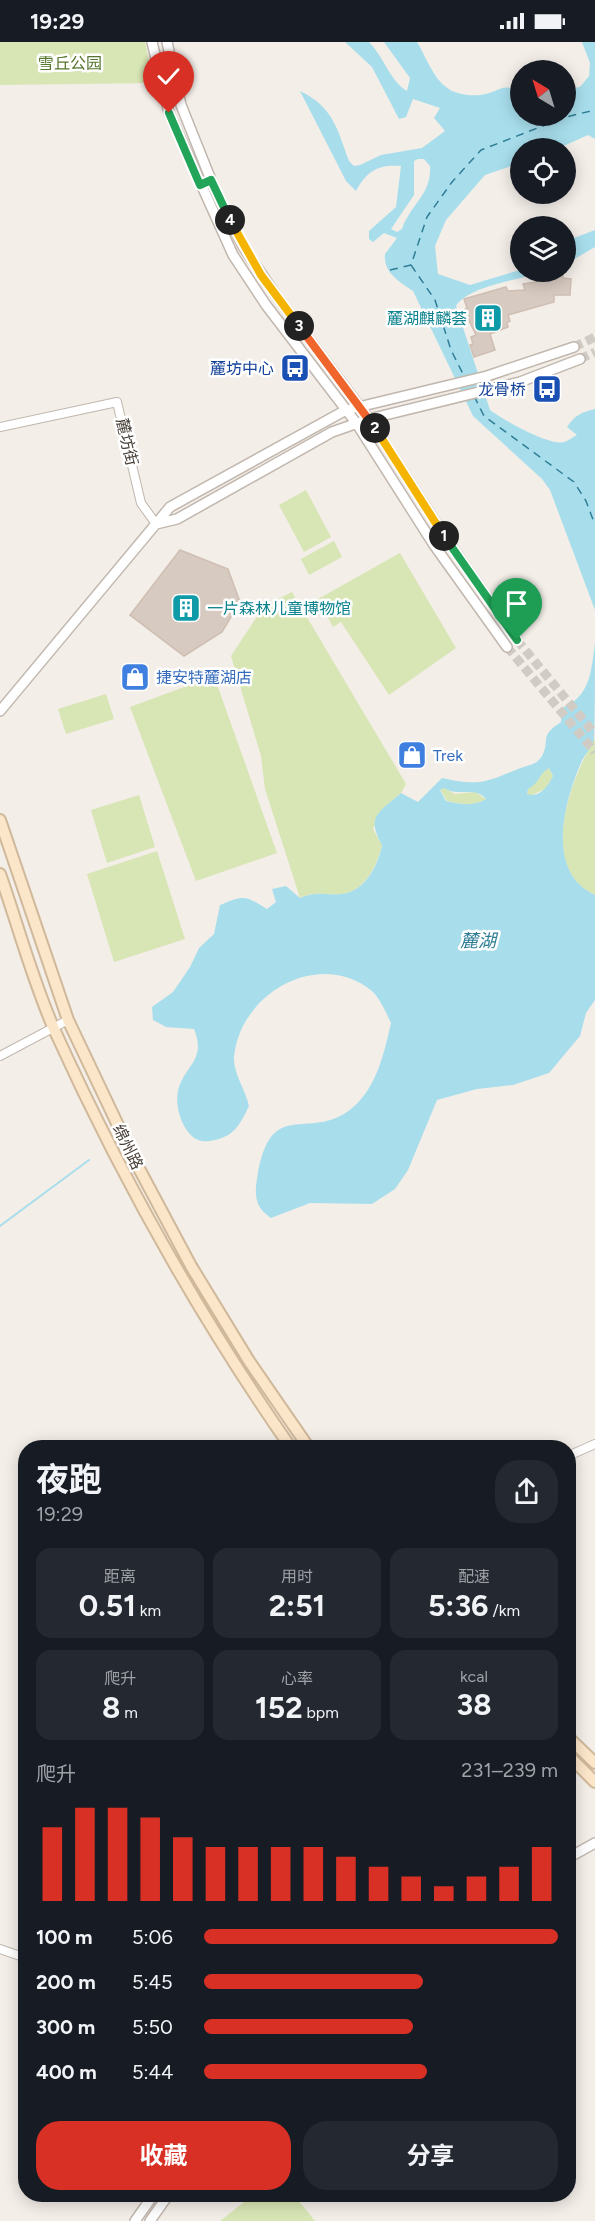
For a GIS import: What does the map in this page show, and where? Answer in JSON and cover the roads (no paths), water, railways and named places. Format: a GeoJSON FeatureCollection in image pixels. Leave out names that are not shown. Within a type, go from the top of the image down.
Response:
{"type":"FeatureCollection","features":[{"type":"Feature","properties":{"kind":"main road","name":"绵州路"},"geometry":{"type":"LineString","coordinates":[[0,820],[68,1020],[135,1161],[191,1266],[249,1361],[303,1440]]}},
{"type":"Feature","properties":{"kind":"main road","name":"绵州路"},"geometry":{"type":"LineString","coordinates":[[0,874],[54,1028],[121,1168],[179,1274],[238,1371],[285,1440]]}},
{"type":"Feature","properties":{"kind":"main road"},"geometry":{"type":"LineString","coordinates":[[576,1745],[595,1763]]}},
{"type":"Feature","properties":{"kind":"main road"},"geometry":{"type":"LineString","coordinates":[[576,1763],[595,1782]]}},
{"type":"Feature","properties":{"kind":"street"},"geometry":{"type":"LineString","coordinates":[[152,42],[169,113],[209,206],[250,283],[357,424],[434,545],[507,647]]}},
{"type":"Feature","properties":{"kind":"street"},"geometry":{"type":"LineString","coordinates":[[166,42],[181,105],[211,180],[220,201],[261,275],[360,406],[445,537],[517,640]]}},
{"type":"Feature","properties":{"kind":"street"},"geometry":{"type":"LineString","coordinates":[[200,185],[211,180]]}},
{"type":"Feature","properties":{"kind":"street"},"geometry":{"type":"LineString","coordinates":[[209,206],[220,201]]}},
{"type":"Feature","properties":{"kind":"street"},"geometry":{"type":"LineString","coordinates":[[0,711],[170,507],[346,410],[487,376],[574,347]]}},
{"type":"Feature","properties":{"kind":"street"},"geometry":{"type":"LineString","coordinates":[[156,524],[177,519],[332,432],[369,419],[520,382],[580,359]]}},
{"type":"Feature","properties":{"kind":"street","name":"麓坊街"},"geometry":{"type":"LineString","coordinates":[[0,428],[117,402],[141,503],[156,524]]}},
{"type":"Feature","properties":{"kind":"street"},"geometry":{"type":"LineString","coordinates":[[0,1056],[68,1020]]}},
{"type":"Feature","properties":{"kind":"street"},"geometry":{"type":"LineString","coordinates":[[576,1452],[595,1444]]}},
{"type":"Feature","properties":{"kind":"street"},"geometry":{"type":"LineString","coordinates":[[576,1854],[595,1843]]}},
{"type":"Feature","properties":{"kind":"street"},"geometry":{"type":"LineString","coordinates":[[0,1949],[18,1955]]}},
{"type":"Feature","properties":{"kind":"street"},"geometry":{"type":"LineString","coordinates":[[135,2221],[148,2202]]}},
{"type":"Feature","properties":{"kind":"street"},"geometry":{"type":"LineString","coordinates":[[150,2221],[163,2202]]}},
{"type":"Feature","properties":{"kind":"water"},"geometry":{"type":"Polygon","coordinates":[[[345,42],[369,42],[391,75],[407,91],[410,78],[384,42],[417,42],[437,77],[453,91],[475,95],[510,88],[510,126],[576,126],[576,88],[580,87],[589,76],[590,63],[582,42],[595,42],[595,139],[588,135],[576,140],[576,138],[510,138],[510,166],[485,175],[446,220],[435,246],[438,274],[470,285],[510,273],[510,281],[472,293],[456,306],[490,410],[526,431],[557,442],[566,441],[577,435],[567,427],[579,415],[595,409],[595,610],[550,490],[542,479],[473,416],[413,291],[393,276],[387,267],[385,254],[397,238],[384,233],[373,242],[369,239],[369,231],[396,207],[401,166],[386,166],[374,170],[364,178],[356,191],[346,181],[300,91],[327,111],[337,129],[349,161],[354,166],[381,155],[422,148],[445,131],[434,118],[440,108],[413,99],[406,117],[399,119],[372,67],[345,42]],[[424,159],[414,161],[414,195],[391,229],[397,232],[402,229],[428,184],[430,166],[424,159]]]}},
{"type":"Feature","properties":{"kind":"water"},"geometry":{"type":"Polygon","coordinates":[[[595,230],[595,247],[576,258],[576,237],[595,230]]]}},
{"type":"Feature","properties":{"kind":"water","name":"麓湖"},"geometry":{"type":"Polygon","coordinates":[[[595,643],[594,739],[582,760],[569,797],[563,835],[564,853],[569,870],[579,884],[595,895],[595,1000],[586,1013],[580,1036],[549,1073],[513,1085],[477,1089],[437,1100],[408,1170],[395,1189],[372,1204],[310,1203],[271,1218],[259,1206],[256,1191],[263,1153],[271,1137],[281,1128],[335,1118],[360,1101],[378,1069],[391,1023],[380,1002],[372,991],[351,979],[329,974],[307,976],[285,984],[266,997],[251,1014],[239,1034],[234,1057],[249,1106],[233,1132],[207,1141],[196,1139],[185,1128],[179,1113],[177,1098],[181,1082],[198,1049],[194,1029],[166,1027],[153,1020],[152,1007],[173,992],[190,967],[199,948],[214,934],[220,905],[234,899],[244,898],[267,909],[276,902],[272,889],[286,886],[300,898],[312,894],[350,892],[364,883],[377,861],[382,845],[375,827],[377,816],[401,793],[418,802],[442,778],[481,782],[537,762],[542,756],[547,735],[561,722],[562,708],[579,697],[588,682],[595,643]],[[549,768],[528,789],[527,794],[536,794],[546,788],[553,776],[549,768]],[[444,788],[440,790],[446,801],[471,804],[486,799],[477,793],[455,792],[444,788]]]}},
{"type":"Feature","properties":{"kind":"waterway"},"geometry":{"type":"LineString","coordinates":[[0,1226],[89,1160]]}},
{"type":"Feature","properties":{"kind":"tunnel"},"geometry":{"type":"LineString","coordinates":[[574,347],[595,337]]}},
{"type":"Feature","properties":{"kind":"tunnel"},"geometry":{"type":"LineString","coordinates":[[580,359],[595,352]]}},
{"type":"Feature","properties":{"kind":"tunnel"},"geometry":{"type":"LineString","coordinates":[[517,640],[595,734]]}},
{"type":"Feature","properties":{"kind":"tunnel"},"geometry":{"type":"LineString","coordinates":[[507,647],[595,752]]}},
{"type":"Feature","properties":{"kind":"place","name":"麓湖麒麟荟"},"geometry":{"type":"Point","coordinates":[488,318]}},
{"type":"Feature","properties":{"kind":"place","name":"麓坊中心"},"geometry":{"type":"Point","coordinates":[295,368]}},
{"type":"Feature","properties":{"kind":"place","name":"龙骨桥"},"geometry":{"type":"Point","coordinates":[547,389]}},
{"type":"Feature","properties":{"kind":"place","name":"一片森林儿童博物馆"},"geometry":{"type":"Point","coordinates":[186,608]}},
{"type":"Feature","properties":{"kind":"place","name":"捷安特麓湖店"},"geometry":{"type":"Point","coordinates":[135,677]}},
{"type":"Feature","properties":{"kind":"place","name":"Trek"},"geometry":{"type":"Point","coordinates":[412,755]}},
{"type":"Feature","properties":{"kind":"park label","name":"雪丘公园"},"geometry":{"type":"Point","coordinates":[70,63]}}]}
